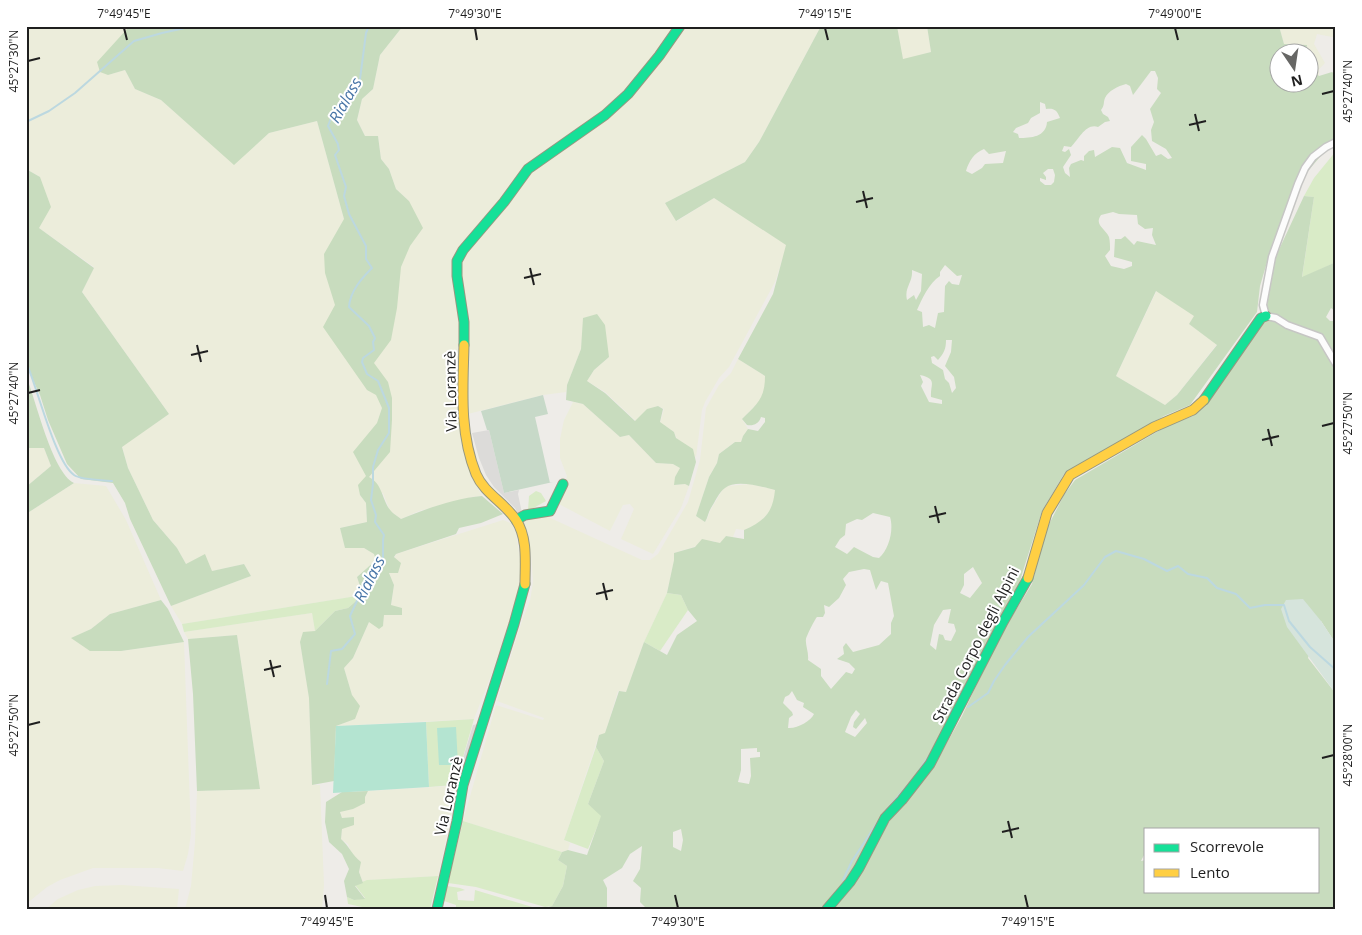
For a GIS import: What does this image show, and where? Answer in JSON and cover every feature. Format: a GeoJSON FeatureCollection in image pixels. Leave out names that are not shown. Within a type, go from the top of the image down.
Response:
{"type":"FeatureCollection","features":[{"type":"Feature","properties":{"kind":"street","name":"Via Loranzè"},"geometry":{"type":"LineString","coordinates":[[437,909],[457,821],[463,785],[525,584],[523,536],[516,520],[477,476],[465,438],[463,410],[464,322],[457,276],[457,261],[463,250],[504,202],[528,169],[605,116],[628,94],[659,56],[680,26]]}},
{"type":"Feature","properties":{"kind":"street"},"geometry":{"type":"LineString","coordinates":[[1336,142],[1313,157],[1305,168],[1272,257],[1264,305],[1266,316],[1276,318],[1287,325],[1320,336],[1336,364]]}},
{"type":"Feature","properties":{"kind":"street","name":"Strada Corpo degli Alpini"},"geometry":{"type":"LineString","coordinates":[[827,909],[850,882],[859,868],[885,818],[902,800],[930,764],[1003,622],[1028,579],[1047,513],[1070,476],[1154,427],[1193,410],[1201,404],[1254,327],[1261,318],[1266,316]]}},
{"type":"Feature","properties":{"kind":"street"},"geometry":{"type":"LineString","coordinates":[[516,520],[525,515],[550,511],[563,484]]}},
{"type":"Feature","properties":{"kind":"shaded area"},"geometry":{"type":"Polygon","coordinates":[[[489,430],[504,493],[519,490],[518,494],[522,513],[518,514],[515,508],[494,487],[486,475],[479,458],[472,433],[489,430]]]}},
{"type":"Feature","properties":{"kind":"shaded area"},"geometry":{"type":"Polygon","coordinates":[[[1303,599],[1321,621],[1336,644],[1336,694],[1287,627],[1281,609],[1286,600],[1303,599]]]}},
{"type":"Feature","properties":{"kind":"shaded area"},"geometry":{"type":"Polygon","coordinates":[[[478,724],[460,785],[455,785],[473,725],[478,724]]]}},
{"type":"Feature","properties":{"kind":"green space"},"geometry":{"type":"Polygon","coordinates":[[[26,26],[135,26],[127,29],[108,75],[125,70],[135,89],[161,100],[234,164],[269,133],[317,121],[344,219],[409,201],[396,189],[389,169],[381,159],[378,136],[365,136],[357,120],[362,99],[373,89],[380,55],[403,26],[821,26],[759,142],[745,162],[665,203],[677,221],[714,198],[787,245],[775,282],[729,367],[719,378],[705,402],[702,410],[696,457],[677,439],[674,432],[660,423],[664,409],[658,406],[648,409],[636,421],[605,392],[587,381],[594,370],[609,357],[584,318],[581,349],[566,392],[543,395],[460,416],[473,478],[482,496],[419,511],[401,519],[390,511],[383,493],[360,495],[366,503],[367,522],[340,528],[345,547],[364,548],[375,554],[376,560],[357,577],[363,595],[182,624],[171,606],[251,576],[244,564],[212,571],[186,564],[177,548],[153,520],[128,468],[122,446],[169,414],[82,292],[94,267],[39,228],[40,177],[26,169],[26,26]]]}},
{"type":"Feature","properties":{"kind":"green space"},"geometry":{"type":"Polygon","coordinates":[[[135,26],[403,26],[380,55],[373,89],[362,99],[357,120],[365,136],[378,136],[381,159],[389,169],[396,189],[409,201],[423,228],[410,246],[401,267],[397,308],[391,340],[374,363],[388,382],[392,398],[392,420],[390,452],[369,477],[380,488],[391,511],[401,519],[441,504],[482,496],[503,514],[481,523],[459,528],[456,534],[396,554],[394,557],[401,563],[398,573],[389,573],[394,585],[391,605],[402,608],[402,615],[384,615],[383,626],[379,629],[369,622],[353,658],[344,668],[352,695],[360,706],[355,719],[336,726],[334,781],[312,785],[309,698],[300,642],[303,632],[315,631],[335,611],[348,608],[363,595],[357,577],[376,560],[374,554],[364,548],[345,548],[340,528],[367,522],[366,503],[360,495],[358,485],[366,476],[353,452],[377,423],[382,408],[376,395],[367,390],[323,327],[335,305],[325,273],[324,254],[344,219],[317,121],[269,133],[234,165],[161,100],[135,89],[125,70],[108,75],[100,72],[97,62],[127,29],[135,26]]]}},
{"type":"Feature","properties":{"kind":"green space"},"geometry":{"type":"Polygon","coordinates":[[[821,26],[897,26],[903,59],[931,52],[927,26],[1279,26],[1283,42],[1270,42],[1270,92],[1320,92],[1320,76],[1332,72],[1336,75],[1336,138],[1308,171],[1289,199],[1273,242],[1260,286],[1257,312],[1190,405],[1164,416],[1064,474],[1042,511],[1018,587],[957,699],[946,732],[851,876],[822,909],[644,909],[645,907],[640,902],[641,888],[633,881],[640,869],[642,846],[630,854],[622,868],[603,880],[607,888],[607,909],[542,909],[552,906],[563,886],[567,866],[558,860],[562,852],[568,850],[587,855],[601,816],[588,804],[604,761],[596,747],[599,735],[605,733],[619,691],[626,692],[644,642],[667,655],[677,635],[697,621],[688,610],[681,595],[667,593],[674,553],[695,547],[702,539],[720,543],[726,536],[744,539],[744,530],[767,515],[774,498],[775,490],[750,484],[730,485],[721,492],[705,522],[696,516],[719,454],[735,442],[741,442],[748,429],[758,431],[765,422],[765,418],[761,417],[756,424],[747,425],[742,419],[762,396],[765,376],[738,359],[773,294],[786,245],[714,198],[676,221],[665,203],[745,162],[759,142],[821,26]],[[1151,71],[1133,95],[1130,86],[1126,84],[1120,86],[1108,93],[1105,98],[1101,110],[1110,121],[1098,127],[1094,126],[1086,129],[1071,147],[1064,146],[1062,151],[1065,152],[1069,149],[1071,155],[1063,167],[1065,173],[1070,177],[1069,168],[1071,164],[1081,160],[1084,161],[1084,156],[1089,151],[1094,150],[1095,157],[1112,147],[1120,148],[1127,163],[1146,170],[1146,164],[1131,161],[1131,147],[1142,135],[1156,156],[1161,154],[1168,159],[1172,158],[1166,149],[1152,141],[1151,130],[1154,122],[1150,109],[1161,93],[1157,89],[1158,78],[1155,71],[1151,71]],[[1040,102],[1040,113],[1031,118],[1028,123],[1016,128],[1013,132],[1018,134],[1019,138],[1037,136],[1044,131],[1047,122],[1060,118],[1055,110],[1046,109],[1045,104],[1040,102]],[[984,149],[970,161],[966,171],[972,174],[985,164],[1003,163],[1006,151],[989,154],[984,149]],[[1048,169],[1043,173],[1046,180],[1040,178],[1040,181],[1045,185],[1051,185],[1054,182],[1055,175],[1053,169],[1048,169]],[[1113,212],[1101,215],[1099,224],[1109,237],[1110,250],[1105,256],[1111,266],[1124,269],[1132,266],[1132,262],[1114,257],[1115,239],[1121,239],[1125,236],[1134,245],[1137,241],[1156,245],[1152,235],[1153,228],[1145,229],[1138,224],[1137,215],[1113,212]],[[945,265],[940,272],[940,276],[932,283],[917,310],[922,312],[923,327],[929,325],[935,328],[938,313],[944,312],[945,286],[949,281],[952,284],[959,285],[962,275],[957,276],[945,265]],[[912,270],[906,296],[907,300],[914,295],[916,300],[921,291],[922,274],[912,270]],[[1156,291],[1116,376],[1165,405],[1177,395],[1217,345],[1189,324],[1194,316],[1156,291]],[[946,340],[943,353],[938,360],[934,356],[931,357],[932,363],[943,370],[952,393],[956,388],[954,377],[945,366],[951,352],[952,340],[946,340]],[[920,375],[923,382],[921,386],[929,402],[942,404],[942,400],[931,397],[932,383],[929,378],[920,375]],[[873,513],[862,520],[857,519],[846,524],[845,535],[835,547],[847,554],[854,547],[873,557],[879,558],[886,550],[890,539],[890,517],[873,513]],[[973,567],[964,574],[964,585],[960,593],[970,598],[982,583],[973,567]],[[864,569],[849,572],[843,579],[846,585],[839,598],[829,607],[824,605],[825,613],[823,617],[817,617],[806,639],[808,660],[821,669],[821,676],[831,689],[846,672],[852,674],[855,669],[849,663],[837,659],[844,654],[843,647],[846,643],[853,652],[879,645],[891,634],[891,623],[894,616],[888,583],[881,581],[876,590],[870,570],[864,569]],[[951,609],[943,610],[934,625],[930,645],[936,650],[939,634],[943,635],[945,640],[951,641],[956,631],[954,624],[948,623],[951,609]],[[792,691],[785,697],[783,703],[793,715],[789,718],[788,728],[803,724],[814,714],[803,707],[804,703],[797,700],[792,691]],[[856,710],[851,717],[845,732],[855,737],[867,723],[865,718],[856,729],[853,727],[860,714],[856,710]],[[757,748],[741,749],[741,770],[738,782],[749,784],[751,776],[750,758],[760,757],[760,752],[757,752],[757,748]],[[681,829],[673,832],[673,847],[681,851],[683,840],[681,829]]]}},
{"type":"Feature","properties":{"kind":"green space"},"geometry":{"type":"Polygon","coordinates":[[[897,26],[927,26],[931,52],[903,60],[897,26]]]}},
{"type":"Feature","properties":{"kind":"green space"},"geometry":{"type":"Polygon","coordinates":[[[1279,26],[1336,26],[1336,36],[1317,34],[1315,42],[1283,42],[1279,26]]]}},
{"type":"Feature","properties":{"kind":"green space"},"geometry":{"type":"Polygon","coordinates":[[[1320,54],[1325,63],[1320,68],[1320,54]]]}},
{"type":"Feature","properties":{"kind":"green space"},"geometry":{"type":"Polygon","coordinates":[[[1336,151],[1336,262],[1302,278],[1314,197],[1304,196],[1314,178],[1336,151]]]}},
{"type":"Feature","properties":{"kind":"green space"},"geometry":{"type":"Polygon","coordinates":[[[26,169],[40,177],[51,207],[39,228],[94,268],[82,292],[169,414],[122,447],[128,468],[153,520],[177,548],[186,564],[205,554],[212,571],[244,564],[251,576],[171,606],[130,519],[125,503],[113,483],[81,479],[67,464],[26,365],[26,169]]]}},
{"type":"Feature","properties":{"kind":"green space"},"geometry":{"type":"Polygon","coordinates":[[[1304,196],[1314,197],[1302,277],[1336,262],[1336,312],[1331,308],[1326,317],[1330,321],[1336,321],[1336,644],[1321,621],[1308,658],[1336,694],[1336,909],[832,909],[891,819],[934,766],[962,716],[998,639],[1032,584],[1045,532],[1064,495],[1075,480],[1167,426],[1193,416],[1205,406],[1264,322],[1276,256],[1304,196]]]}},
{"type":"Feature","properties":{"kind":"green space"},"geometry":{"type":"Polygon","coordinates":[[[1157,290],[1195,316],[1189,324],[1217,344],[1177,395],[1165,405],[1116,376],[1157,290]]]}},
{"type":"Feature","properties":{"kind":"green space"},"geometry":{"type":"Polygon","coordinates":[[[597,314],[605,325],[609,357],[594,370],[587,381],[605,393],[635,421],[647,409],[658,406],[663,409],[660,422],[674,432],[676,438],[693,449],[696,462],[689,486],[685,484],[674,485],[675,477],[680,468],[673,464],[656,463],[629,435],[620,437],[583,404],[566,400],[567,385],[581,349],[583,318],[597,314]]]}},
{"type":"Feature","properties":{"kind":"green space"},"geometry":{"type":"Polygon","coordinates":[[[738,359],[765,376],[765,390],[759,402],[742,419],[748,429],[741,442],[735,442],[719,454],[696,516],[705,522],[723,489],[728,486],[750,484],[776,490],[773,508],[758,524],[744,530],[736,529],[733,537],[726,536],[720,544],[713,541],[674,553],[667,593],[644,642],[626,692],[618,691],[605,734],[599,735],[564,840],[570,843],[568,850],[562,852],[463,821],[496,705],[543,720],[544,718],[497,701],[530,601],[533,582],[531,553],[521,520],[546,516],[642,560],[650,560],[658,554],[688,502],[700,460],[706,408],[719,385],[731,373],[738,359]]]}},
{"type":"Feature","properties":{"kind":"green space"},"geometry":{"type":"Polygon","coordinates":[[[26,376],[52,451],[66,476],[74,483],[26,514],[26,487],[51,466],[44,448],[29,448],[26,443],[26,376]]]}},
{"type":"Feature","properties":{"kind":"green space"},"geometry":{"type":"Polygon","coordinates":[[[543,395],[548,414],[535,417],[550,483],[504,493],[489,430],[487,430],[481,411],[543,395]]]}},
{"type":"Feature","properties":{"kind":"green space"},"geometry":{"type":"Polygon","coordinates":[[[573,402],[583,404],[620,437],[629,435],[656,463],[673,464],[681,468],[675,477],[675,485],[685,484],[689,486],[681,508],[653,554],[621,539],[634,509],[630,504],[623,505],[610,531],[557,503],[567,476],[560,458],[560,439],[564,420],[573,402]]]}},
{"type":"Feature","properties":{"kind":"green space"},"geometry":{"type":"Polygon","coordinates":[[[26,443],[29,448],[44,448],[51,466],[26,487],[26,443]]]}},
{"type":"Feature","properties":{"kind":"green space"},"geometry":{"type":"Polygon","coordinates":[[[74,483],[106,486],[126,520],[161,600],[110,614],[91,629],[72,638],[121,651],[184,642],[191,834],[183,871],[158,868],[93,868],[60,880],[47,887],[26,904],[26,514],[74,483]]]}},
{"type":"Feature","properties":{"kind":"green space"},"geometry":{"type":"Polygon","coordinates":[[[536,491],[541,493],[546,501],[528,511],[529,496],[536,491]]]}},
{"type":"Feature","properties":{"kind":"green space"},"geometry":{"type":"Polygon","coordinates":[[[503,520],[511,523],[516,533],[521,566],[518,594],[493,670],[474,719],[336,726],[355,719],[352,695],[344,668],[353,658],[369,622],[383,626],[384,615],[402,615],[402,608],[391,606],[394,585],[389,573],[396,554],[503,520]]]}},
{"type":"Feature","properties":{"kind":"green space"},"geometry":{"type":"Polygon","coordinates":[[[667,593],[681,595],[688,610],[660,651],[644,642],[667,593]]]}},
{"type":"Feature","properties":{"kind":"green space"},"geometry":{"type":"Polygon","coordinates":[[[363,595],[348,608],[335,611],[315,631],[312,613],[184,632],[182,624],[363,595]]]}},
{"type":"Feature","properties":{"kind":"green space"},"geometry":{"type":"Polygon","coordinates":[[[161,600],[168,609],[184,642],[121,651],[90,651],[71,638],[91,629],[110,614],[161,600]]]}},
{"type":"Feature","properties":{"kind":"green space"},"geometry":{"type":"Polygon","coordinates":[[[312,613],[315,631],[300,642],[309,697],[312,785],[320,785],[324,885],[322,909],[185,909],[191,886],[197,791],[260,789],[237,635],[188,639],[184,632],[312,613]]]}},
{"type":"Feature","properties":{"kind":"green space"},"geometry":{"type":"Polygon","coordinates":[[[237,635],[260,789],[197,791],[193,694],[188,639],[237,635]]]}},
{"type":"Feature","properties":{"kind":"green space"},"geometry":{"type":"Polygon","coordinates":[[[474,719],[455,785],[429,787],[426,722],[474,719]]]}},
{"type":"Feature","properties":{"kind":"green space"},"geometry":{"type":"Polygon","coordinates":[[[426,722],[429,787],[333,793],[336,726],[426,722]]]}},
{"type":"Feature","properties":{"kind":"green space"},"geometry":{"type":"Polygon","coordinates":[[[456,727],[458,765],[439,765],[437,728],[456,727]]]}},
{"type":"Feature","properties":{"kind":"green space"},"geometry":{"type":"Polygon","coordinates":[[[596,747],[604,761],[588,804],[602,815],[588,849],[564,840],[596,747]]]}},
{"type":"Feature","properties":{"kind":"green space"},"geometry":{"type":"Polygon","coordinates":[[[452,786],[452,788],[457,788],[438,876],[368,880],[363,883],[359,872],[360,862],[352,855],[348,844],[341,839],[342,829],[354,817],[342,818],[340,811],[353,809],[365,797],[368,791],[452,786]]]}},
{"type":"Feature","properties":{"kind":"green space"},"geometry":{"type":"Polygon","coordinates":[[[368,791],[365,803],[353,809],[340,812],[342,818],[354,817],[354,825],[342,829],[341,839],[361,862],[359,872],[363,883],[355,886],[365,899],[354,900],[347,897],[344,881],[349,869],[342,854],[329,842],[325,822],[326,802],[342,792],[368,791]]]}},
{"type":"Feature","properties":{"kind":"green space"},"geometry":{"type":"Polygon","coordinates":[[[463,821],[562,852],[558,860],[567,866],[563,886],[552,906],[545,907],[476,887],[448,883],[463,821]]]}},
{"type":"Feature","properties":{"kind":"green space"},"geometry":{"type":"Polygon","coordinates":[[[438,876],[430,909],[362,909],[362,907],[348,904],[347,897],[354,900],[365,898],[355,885],[367,880],[438,876]]]}},
{"type":"Feature","properties":{"kind":"green space"},"geometry":{"type":"Polygon","coordinates":[[[122,885],[179,889],[177,909],[46,909],[58,899],[78,890],[95,886],[122,885]]]}},
{"type":"Feature","properties":{"kind":"green space"},"geometry":{"type":"Polygon","coordinates":[[[447,886],[465,890],[457,892],[458,900],[474,901],[475,890],[539,909],[470,909],[467,907],[456,909],[456,905],[444,901],[447,886]]]}},
{"type":"Feature","properties":{"kind":"waterway"},"geometry":{"type":"LineString","coordinates":[[26,122],[49,111],[75,93],[134,41],[194,26]]}},
{"type":"Feature","properties":{"kind":"waterway","name":"Rialass"},"geometry":{"type":"LineString","coordinates":[[338,144],[328,126],[331,118],[360,79],[366,33],[369,26]]}},
{"type":"Feature","properties":{"kind":"waterway","name":"Rialass"},"geometry":{"type":"LineString","coordinates":[[327,684],[331,651],[342,649],[355,634],[350,616],[369,575],[383,559],[384,535],[375,522],[376,515],[371,500],[373,467],[378,450],[389,433],[389,408],[378,381],[367,374],[362,362],[363,358],[374,350],[373,342],[375,338],[369,326],[349,307],[354,290],[372,268],[366,259],[366,246],[349,214],[344,196],[346,187],[335,155],[339,150],[338,145]]}},
{"type":"Feature","properties":{"kind":"waterway"},"geometry":{"type":"LineString","coordinates":[[26,362],[53,440],[67,467],[77,477],[112,481]]}},
{"type":"Feature","properties":{"kind":"waterway"},"geometry":{"type":"LineString","coordinates":[[968,707],[988,693],[1005,665],[1028,637],[1084,585],[1105,557],[1116,551],[1144,559],[1167,571],[1178,566],[1188,574],[1207,578],[1217,588],[1236,594],[1250,608],[1265,605],[1284,605],[1289,621],[1310,647],[1336,670]]}},
{"type":"Feature","properties":{"kind":"waterway"},"geometry":{"type":"LineString","coordinates":[[950,715],[952,709]]}},
{"type":"Feature","properties":{"kind":"waterway"},"geometry":{"type":"LineString","coordinates":[[883,814],[914,778],[931,753]]}},
{"type":"Feature","properties":{"kind":"waterway"},"geometry":{"type":"LineString","coordinates":[[843,880],[852,861],[879,820]]}},
{"type":"Feature","properties":{"kind":"traffic: fast"},"geometry":{"type":"LineString","coordinates":[[464,345],[464,322],[457,276],[457,261],[463,250],[504,202],[528,169],[605,115],[628,94],[659,56],[680,26]]}},
{"type":"Feature","properties":{"kind":"traffic: fast"},"geometry":{"type":"LineString","coordinates":[[1204,400],[1261,318],[1266,316]]}},
{"type":"Feature","properties":{"kind":"traffic: fast"},"geometry":{"type":"LineString","coordinates":[[516,520],[525,515],[550,511],[563,484]]}},
{"type":"Feature","properties":{"kind":"traffic: fast"},"geometry":{"type":"LineString","coordinates":[[827,909],[850,882],[859,868],[885,818],[902,800],[930,764],[1003,622],[1028,578]]}},
{"type":"Feature","properties":{"kind":"traffic: fast"},"geometry":{"type":"LineString","coordinates":[[437,909],[457,821],[463,785],[525,584]]}},
{"type":"Feature","properties":{"kind":"traffic: slow"},"geometry":{"type":"LineString","coordinates":[[464,345],[463,410],[464,426],[471,458],[476,474],[484,487],[506,508],[520,527],[525,551],[525,584]]}},
{"type":"Feature","properties":{"kind":"traffic: slow"},"geometry":{"type":"LineString","coordinates":[[1028,578],[1047,513],[1070,475],[1154,427],[1193,410],[1204,400]]}}]}
